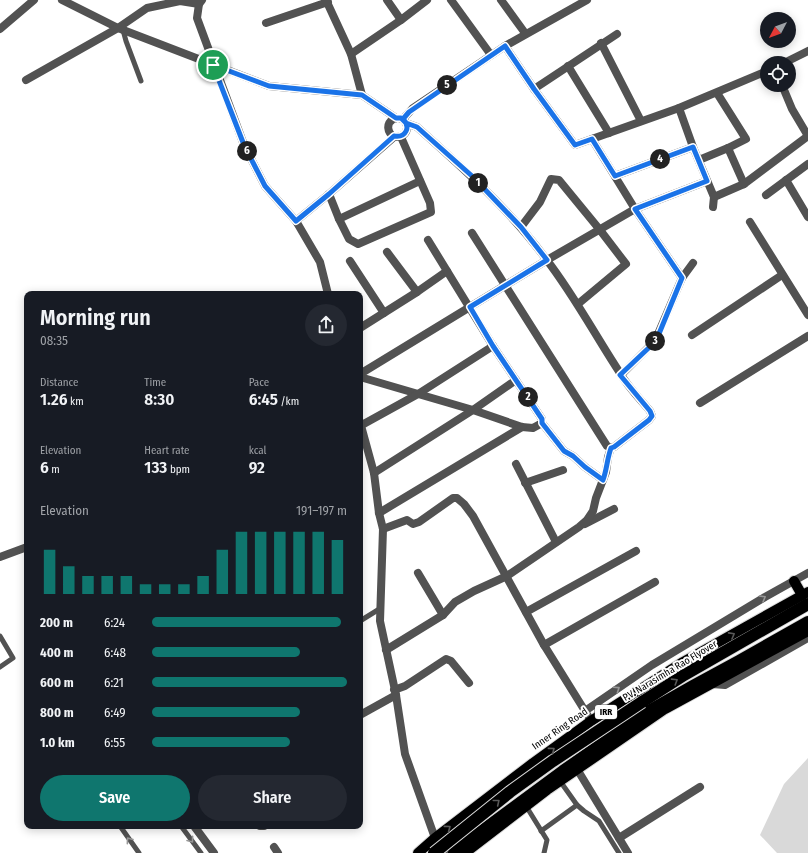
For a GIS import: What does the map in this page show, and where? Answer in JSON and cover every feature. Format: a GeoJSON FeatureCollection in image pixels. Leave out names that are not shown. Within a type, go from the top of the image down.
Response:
{"type":"FeatureCollection","features":[{"type":"Feature","properties":{"kind":"highway","name":"P.V. Narasimha Rao Flyover"},"geometry":{"type":"LineString","coordinates":[[434,853],[510,792],[599,729],[806,597]]}},
{"type":"Feature","properties":{"kind":"highway"},"geometry":{"type":"LineString","coordinates":[[454,853],[551,780],[650,711],[808,622]]}},
{"type":"Feature","properties":{"kind":"main road"},"geometry":{"type":"LineString","coordinates":[[794,581],[806,597]]}},
{"type":"Feature","properties":{"kind":"main road","name":"Inner Ring Road"},"geometry":{"type":"LineString","coordinates":[[418,853],[435,838],[533,763],[591,721],[683,662],[806,597]]}},
{"type":"Feature","properties":{"kind":"main road"},"geometry":{"type":"LineString","coordinates":[[470,851],[560,781],[666,709],[808,631]]}},
{"type":"Feature","properties":{"kind":"street"},"geometry":{"type":"LineString","coordinates":[[0,29],[34,0]]}},
{"type":"Feature","properties":{"kind":"street"},"geometry":{"type":"LineString","coordinates":[[62,0],[74,4],[121,29],[269,86],[362,95],[402,120],[417,127],[472,176],[521,227],[547,260],[578,304],[620,375],[650,411],[652,416],[638,429],[611,448],[606,472],[596,498],[593,511],[587,520],[579,527]]}},
{"type":"Feature","properties":{"kind":"street"},"geometry":{"type":"LineString","coordinates":[[387,0],[401,20]]}},
{"type":"Feature","properties":{"kind":"street"},"geometry":{"type":"LineString","coordinates":[[351,54],[401,20],[427,0]]}},
{"type":"Feature","properties":{"kind":"street"},"geometry":{"type":"LineString","coordinates":[[451,0],[491,55]]}},
{"type":"Feature","properties":{"kind":"street"},"geometry":{"type":"LineString","coordinates":[[503,0],[525,33]]}},
{"type":"Feature","properties":{"kind":"street"},"geometry":{"type":"LineString","coordinates":[[329,194],[348,239],[358,244],[431,212],[430,203],[397,137],[389,133],[388,127],[390,121],[402,120],[413,108],[491,55],[525,33],[587,0]]}},
{"type":"Feature","properties":{"kind":"street"},"geometry":{"type":"LineString","coordinates":[[26,80],[121,29],[146,8],[180,1],[200,2],[197,18],[213,65],[244,145],[265,186],[296,221],[320,262],[327,291]]}},
{"type":"Feature","properties":{"kind":"street"},"geometry":{"type":"LineString","coordinates":[[266,23],[327,1],[351,54],[362,95]]}},
{"type":"Feature","properties":{"kind":"street"},"geometry":{"type":"LineString","coordinates":[[534,89],[601,43],[617,34]]}},
{"type":"Feature","properties":{"kind":"street"},"geometry":{"type":"LineString","coordinates":[[601,43],[641,121]]}},
{"type":"Feature","properties":{"kind":"street"},"geometry":{"type":"LineString","coordinates":[[505,46],[575,145],[679,108],[760,74]]}},
{"type":"Feature","properties":{"kind":"street"},"geometry":{"type":"LineString","coordinates":[[796,57],[808,51]]}},
{"type":"Feature","properties":{"kind":"street"},"geometry":{"type":"LineString","coordinates":[[568,66],[609,133]]}},
{"type":"Feature","properties":{"kind":"street"},"geometry":{"type":"LineString","coordinates":[[699,160],[746,139],[717,92]]}},
{"type":"Feature","properties":{"kind":"street"},"geometry":{"type":"LineString","coordinates":[[714,197],[744,184],[808,136],[792,109],[785,92]]}},
{"type":"Feature","properties":{"kind":"street"},"geometry":{"type":"LineString","coordinates":[[679,108],[693,147],[714,197],[713,207]]}},
{"type":"Feature","properties":{"kind":"street"},"geometry":{"type":"LineString","coordinates":[[296,221],[397,137],[406,133],[407,126],[402,120]]}},
{"type":"Feature","properties":{"kind":"street"},"geometry":{"type":"LineString","coordinates":[[592,139],[635,209],[682,278]]}},
{"type":"Feature","properties":{"kind":"street"},"geometry":{"type":"LineString","coordinates":[[615,176],[693,147]]}},
{"type":"Feature","properties":{"kind":"street"},"geometry":{"type":"LineString","coordinates":[[728,148],[744,184]]}},
{"type":"Feature","properties":{"kind":"street"},"geometry":{"type":"LineString","coordinates":[[766,195],[808,164]]}},
{"type":"Feature","properties":{"kind":"street"},"geometry":{"type":"LineString","coordinates":[[521,227],[540,202],[551,180],[559,180],[626,264],[578,304]]}},
{"type":"Feature","properties":{"kind":"street"},"geometry":{"type":"LineString","coordinates":[[786,180],[808,217]]}},
{"type":"Feature","properties":{"kind":"street"},"geometry":{"type":"LineString","coordinates":[[339,219],[420,181]]}},
{"type":"Feature","properties":{"kind":"street"},"geometry":{"type":"LineString","coordinates":[[363,372],[547,260],[635,209],[707,181]]}},
{"type":"Feature","properties":{"kind":"street"},"geometry":{"type":"LineString","coordinates":[[750,222],[808,315]]}},
{"type":"Feature","properties":{"kind":"street"},"geometry":{"type":"LineString","coordinates":[[472,233],[607,446],[611,448]]}},
{"type":"Feature","properties":{"kind":"street"},"geometry":{"type":"LineString","coordinates":[[428,240],[493,346],[542,419],[542,423],[564,451],[573,456],[603,480]]}},
{"type":"Feature","properties":{"kind":"street"},"geometry":{"type":"LineString","coordinates":[[387,252],[417,292]]}},
{"type":"Feature","properties":{"kind":"street"},"geometry":{"type":"LineString","coordinates":[[350,261],[384,313]]}},
{"type":"Feature","properties":{"kind":"street"},"geometry":{"type":"LineString","coordinates":[[620,375],[656,341],[682,278],[693,263]]}},
{"type":"Feature","properties":{"kind":"street"},"geometry":{"type":"LineString","coordinates":[[363,326],[447,271]]}},
{"type":"Feature","properties":{"kind":"street"},"geometry":{"type":"LineString","coordinates":[[692,335],[782,275]]}},
{"type":"Feature","properties":{"kind":"street"},"geometry":{"type":"LineString","coordinates":[[700,403],[808,336]]}},
{"type":"Feature","properties":{"kind":"street"},"geometry":{"type":"LineString","coordinates":[[363,422],[418,394],[493,346]]}},
{"type":"Feature","properties":{"kind":"street"},"geometry":{"type":"LineString","coordinates":[[363,379],[473,410],[522,427],[533,428],[542,423]]}},
{"type":"Feature","properties":{"kind":"street"},"geometry":{"type":"LineString","coordinates":[[374,473],[473,410],[516,380]]}},
{"type":"Feature","properties":{"kind":"street"},"geometry":{"type":"LineString","coordinates":[[379,513],[522,427]]}},
{"type":"Feature","properties":{"kind":"street"},"geometry":{"type":"LineString","coordinates":[[363,434],[374,473],[379,513],[383,529],[380,621],[395,692],[405,754],[435,838],[446,853]]}},
{"type":"Feature","properties":{"kind":"street"},"geometry":{"type":"LineString","coordinates":[[516,464],[556,542]]}},
{"type":"Feature","properties":{"kind":"street"},"geometry":{"type":"LineString","coordinates":[[525,483],[563,470]]}},
{"type":"Feature","properties":{"kind":"street"},"geometry":{"type":"LineString","coordinates":[[383,529],[407,520],[413,524],[419,522],[453,498],[457,498],[473,516],[544,645],[591,721]]}},
{"type":"Feature","properties":{"kind":"street"},"geometry":{"type":"LineString","coordinates":[[386,650],[443,615],[455,602],[506,576],[579,527],[614,509]]}},
{"type":"Feature","properties":{"kind":"street"},"geometry":{"type":"LineString","coordinates":[[0,557],[24,548]]}},
{"type":"Feature","properties":{"kind":"street"},"geometry":{"type":"LineString","coordinates":[[526,612],[636,551]]}},
{"type":"Feature","properties":{"kind":"street"},"geometry":{"type":"LineString","coordinates":[[418,573],[443,615]]}},
{"type":"Feature","properties":{"kind":"street"},"geometry":{"type":"LineString","coordinates":[[585,711],[658,661],[765,596],[808,574]]}},
{"type":"Feature","properties":{"kind":"street"},"geometry":{"type":"LineString","coordinates":[[544,645],[656,582]]}},
{"type":"Feature","properties":{"kind":"street"},"geometry":{"type":"LineString","coordinates":[[712,684],[725,685],[808,638]]}},
{"type":"Feature","properties":{"kind":"street"},"geometry":{"type":"LineString","coordinates":[[363,713],[446,659],[451,661],[469,683]]}},
{"type":"Feature","properties":{"kind":"street"},"geometry":{"type":"LineString","coordinates":[[577,769],[628,853]]}},
{"type":"Feature","properties":{"kind":"street"},"geometry":{"type":"LineString","coordinates":[[619,838],[700,787]]}},
{"type":"Feature","properties":{"kind":"street"},"geometry":{"type":"LineString","coordinates":[[196,829],[214,853]]}},
{"type":"Feature","properties":{"kind":"lane"},"geometry":{"type":"LineString","coordinates":[[121,29],[142,81]]}},
{"type":"Feature","properties":{"kind":"lane"},"geometry":{"type":"LineString","coordinates":[[363,619],[381,608]]}},
{"type":"Feature","properties":{"kind":"lane"},"geometry":{"type":"LineString","coordinates":[[0,636],[13,658],[0,667]]}},
{"type":"Feature","properties":{"kind":"lane"},"geometry":{"type":"LineString","coordinates":[[560,781],[577,805],[599,821],[619,853]]}},
{"type":"Feature","properties":{"kind":"lane"},"geometry":{"type":"LineString","coordinates":[[541,831],[577,805]]}},
{"type":"Feature","properties":{"kind":"lane"},"geometry":{"type":"LineString","coordinates":[[526,806],[547,840],[544,853]]}},
{"type":"Feature","properties":{"kind":"lane"},"geometry":{"type":"LineString","coordinates":[[122,829],[139,853]]}},
{"type":"Feature","properties":{"kind":"lane"},"geometry":{"type":"LineString","coordinates":[[183,829],[201,853]]}},
{"type":"Feature","properties":{"kind":"shaded area"},"geometry":{"type":"Polygon","coordinates":[[[808,758],[808,853],[777,853],[760,835],[784,784],[808,758]]]}},
{"type":"Feature","properties":{"kind":"route"},"geometry":{"type":"LineString","coordinates":[[213,65],[244,145],[265,186],[296,221],[329,194],[394,136],[401,137],[404,135],[407,130],[407,126],[406,123],[405,121],[403,119],[413,108],[505,46],[575,145],[592,139],[615,176],[693,147],[707,181],[635,209],[682,278],[656,341],[620,375],[650,411],[652,416],[649,420],[611,448],[603,480],[573,456],[564,451],[542,423],[542,419],[493,346],[470,307],[547,260],[521,227],[472,176],[417,127],[406,123],[401,118],[396,118],[362,95],[269,86],[213,65]]}}]}
